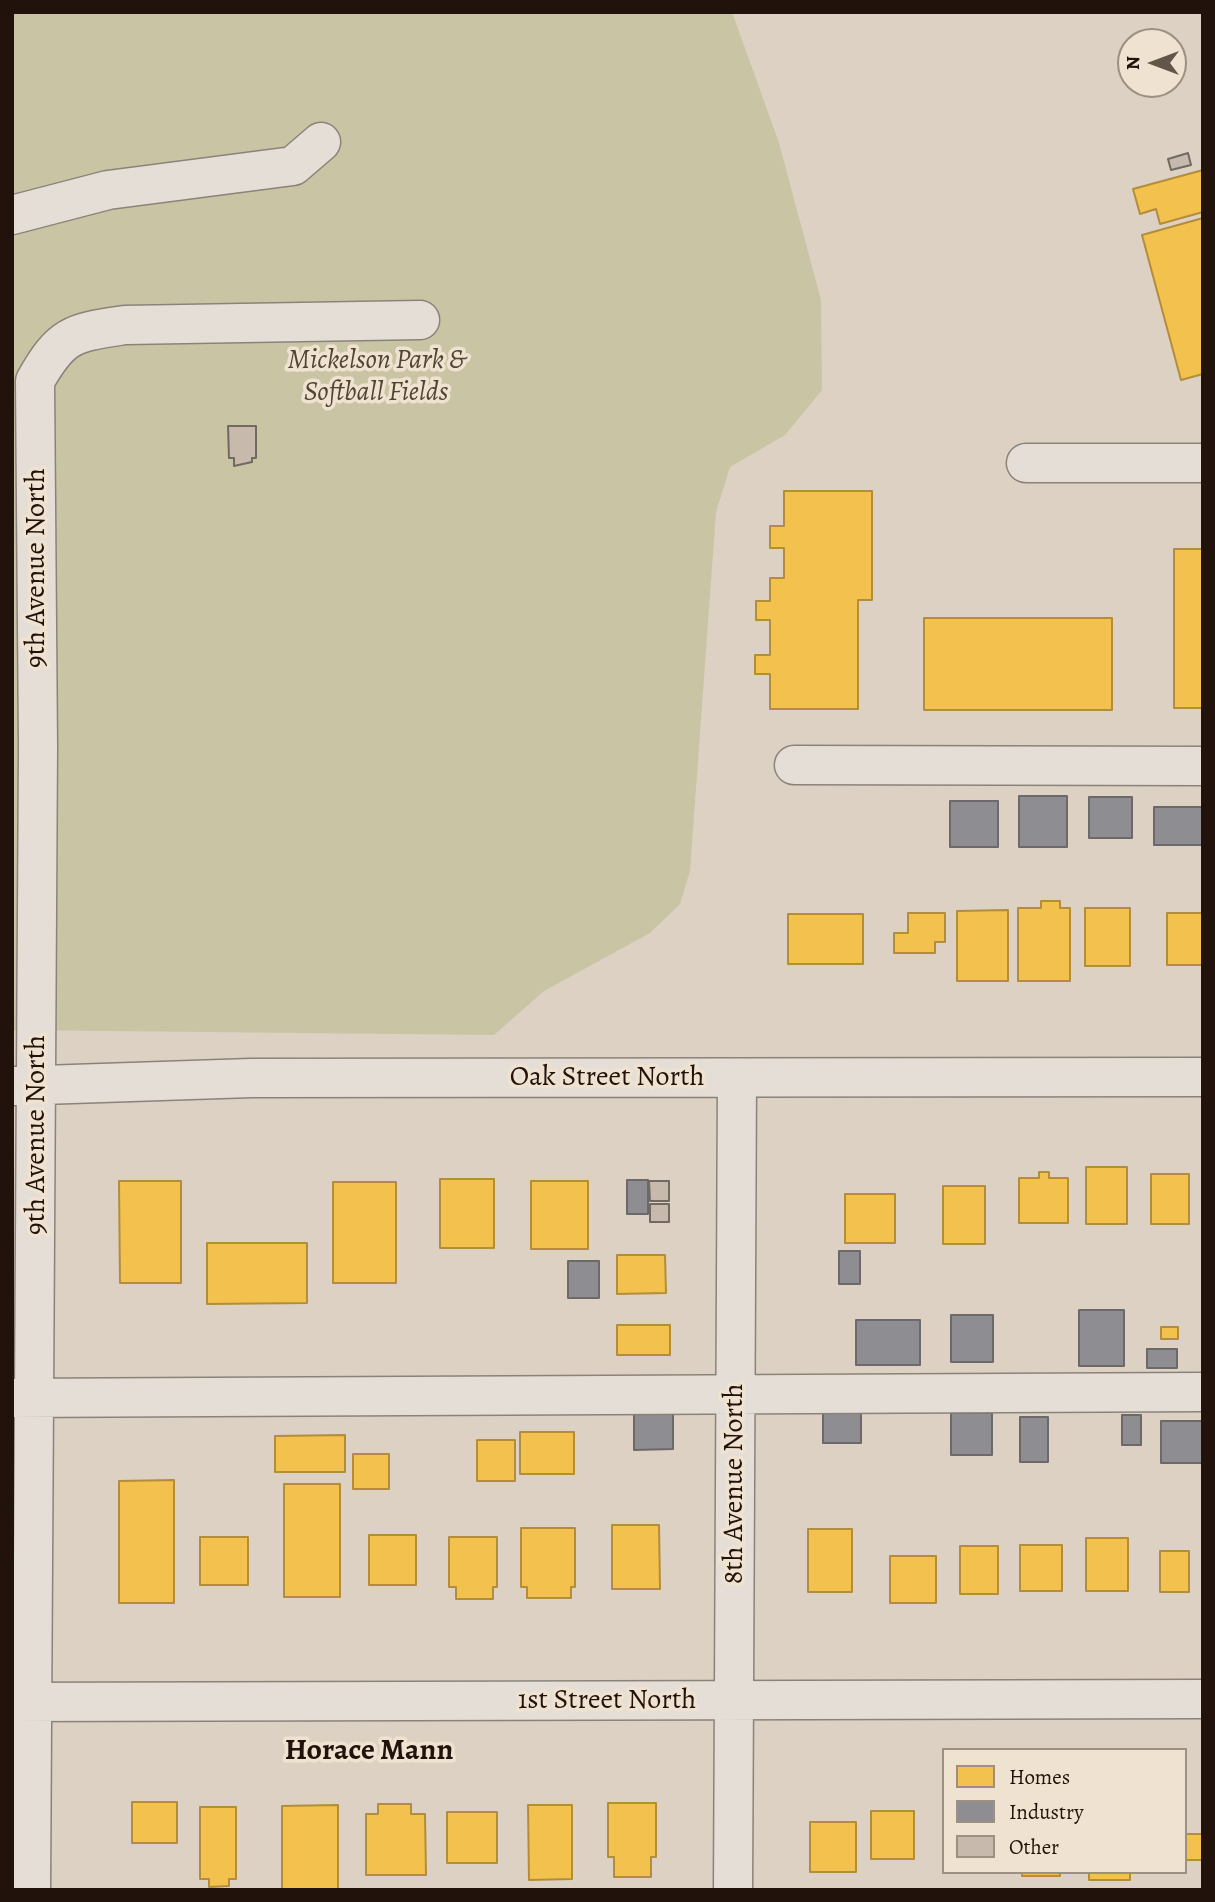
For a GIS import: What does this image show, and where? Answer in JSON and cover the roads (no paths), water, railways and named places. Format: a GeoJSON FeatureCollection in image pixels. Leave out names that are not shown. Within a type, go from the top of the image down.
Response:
{"type":"FeatureCollection","features":[{"type":"Feature","properties":{"kind":"street"},"geometry":{"type":"LineString","coordinates":[[12,215],[108,190],[204,175],[264,172],[293,166],[321,142]]}},
{"type":"Feature","properties":{"kind":"street"},"geometry":{"type":"LineString","coordinates":[[24,377],[53,348],[81,332],[125,325],[420,320]]}},
{"type":"Feature","properties":{"kind":"street","name":"9th Avenue North"},"geometry":{"type":"LineString","coordinates":[[24,377],[22,1702],[31,1890]]}},
{"type":"Feature","properties":{"kind":"street"},"geometry":{"type":"LineString","coordinates":[[1026,463],[1203,463]]}},
{"type":"Feature","properties":{"kind":"street"},"geometry":{"type":"LineString","coordinates":[[794,765],[1203,766]]}},
{"type":"Feature","properties":{"kind":"street","name":"Oak Street North"},"geometry":{"type":"LineString","coordinates":[[24,1086],[251,1078],[1203,1077]]}},
{"type":"Feature","properties":{"kind":"street","name":"8th Avenue North"},"geometry":{"type":"LineString","coordinates":[[733,1890],[737,1078]]}},
{"type":"Feature","properties":{"kind":"street"},"geometry":{"type":"LineString","coordinates":[[24,1398],[1203,1392]]}},
{"type":"Feature","properties":{"kind":"street","name":"1st Street North"},"geometry":{"type":"LineString","coordinates":[[22,1702],[1203,1699]]}},
{"type":"Feature","properties":{"kind":"district","name":"Horace Mann"},"geometry":{"type":"Point","coordinates":[369,1752]}},
{"type":"Feature","properties":{"kind":"park label","name":"Mickelson Park & Softball Fields"},"geometry":{"type":"Point","coordinates":[376,377]}}]}
